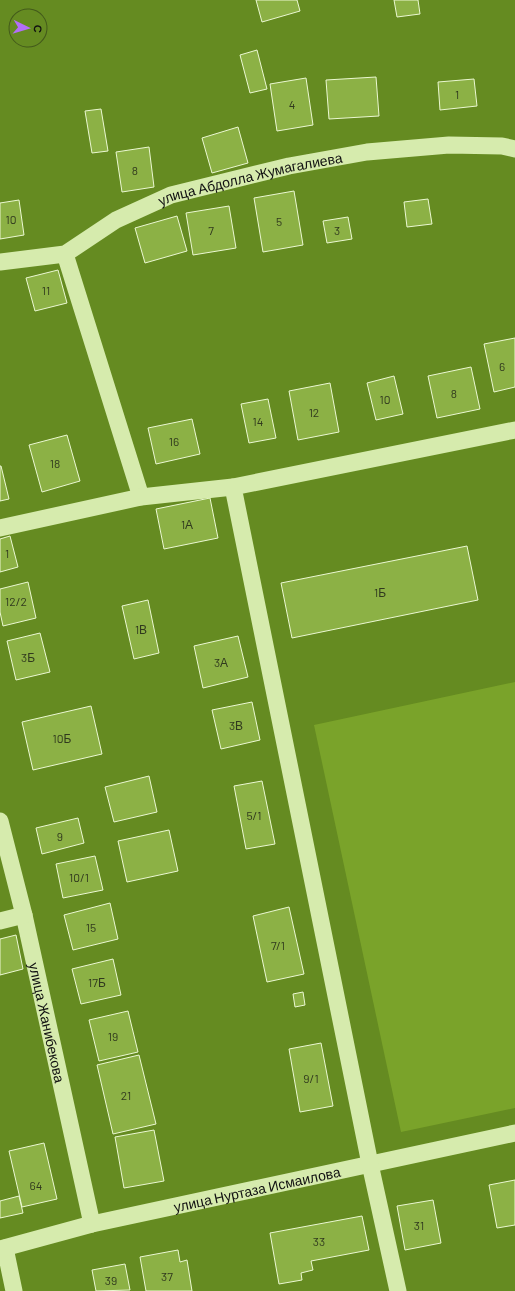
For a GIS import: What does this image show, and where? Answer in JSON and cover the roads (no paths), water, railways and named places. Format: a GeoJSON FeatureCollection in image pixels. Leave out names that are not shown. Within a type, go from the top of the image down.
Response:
{"type":"FeatureCollection","features":[{"type":"Feature","properties":{"kind":"street","name":"улица Абдолла Жумагалиева"},"geometry":{"type":"LineString","coordinates":[[0,262],[65,254],[116,220],[171,195],[289,166],[367,152],[449,145],[502,146],[515,149]]}},
{"type":"Feature","properties":{"kind":"street"},"geometry":{"type":"LineString","coordinates":[[65,254],[141,497]]}},
{"type":"Feature","properties":{"kind":"street"},"geometry":{"type":"LineString","coordinates":[[0,528],[141,497],[233,487],[515,430]]}},
{"type":"Feature","properties":{"kind":"street"},"geometry":{"type":"LineString","coordinates":[[233,487],[370,1164],[398,1291]]}},
{"type":"Feature","properties":{"kind":"street","name":"улица Жанибекова"},"geometry":{"type":"LineString","coordinates":[[0,821],[24,915],[92,1224]]}},
{"type":"Feature","properties":{"kind":"street"},"geometry":{"type":"LineString","coordinates":[[0,921],[24,915]]}},
{"type":"Feature","properties":{"kind":"street","name":"улица Нуртаза Исмаилова"},"geometry":{"type":"LineString","coordinates":[[3,1249],[92,1224],[515,1133]]}},
{"type":"Feature","properties":{"kind":"street"},"geometry":{"type":"LineString","coordinates":[[3,1249],[14,1291]]}}]}
